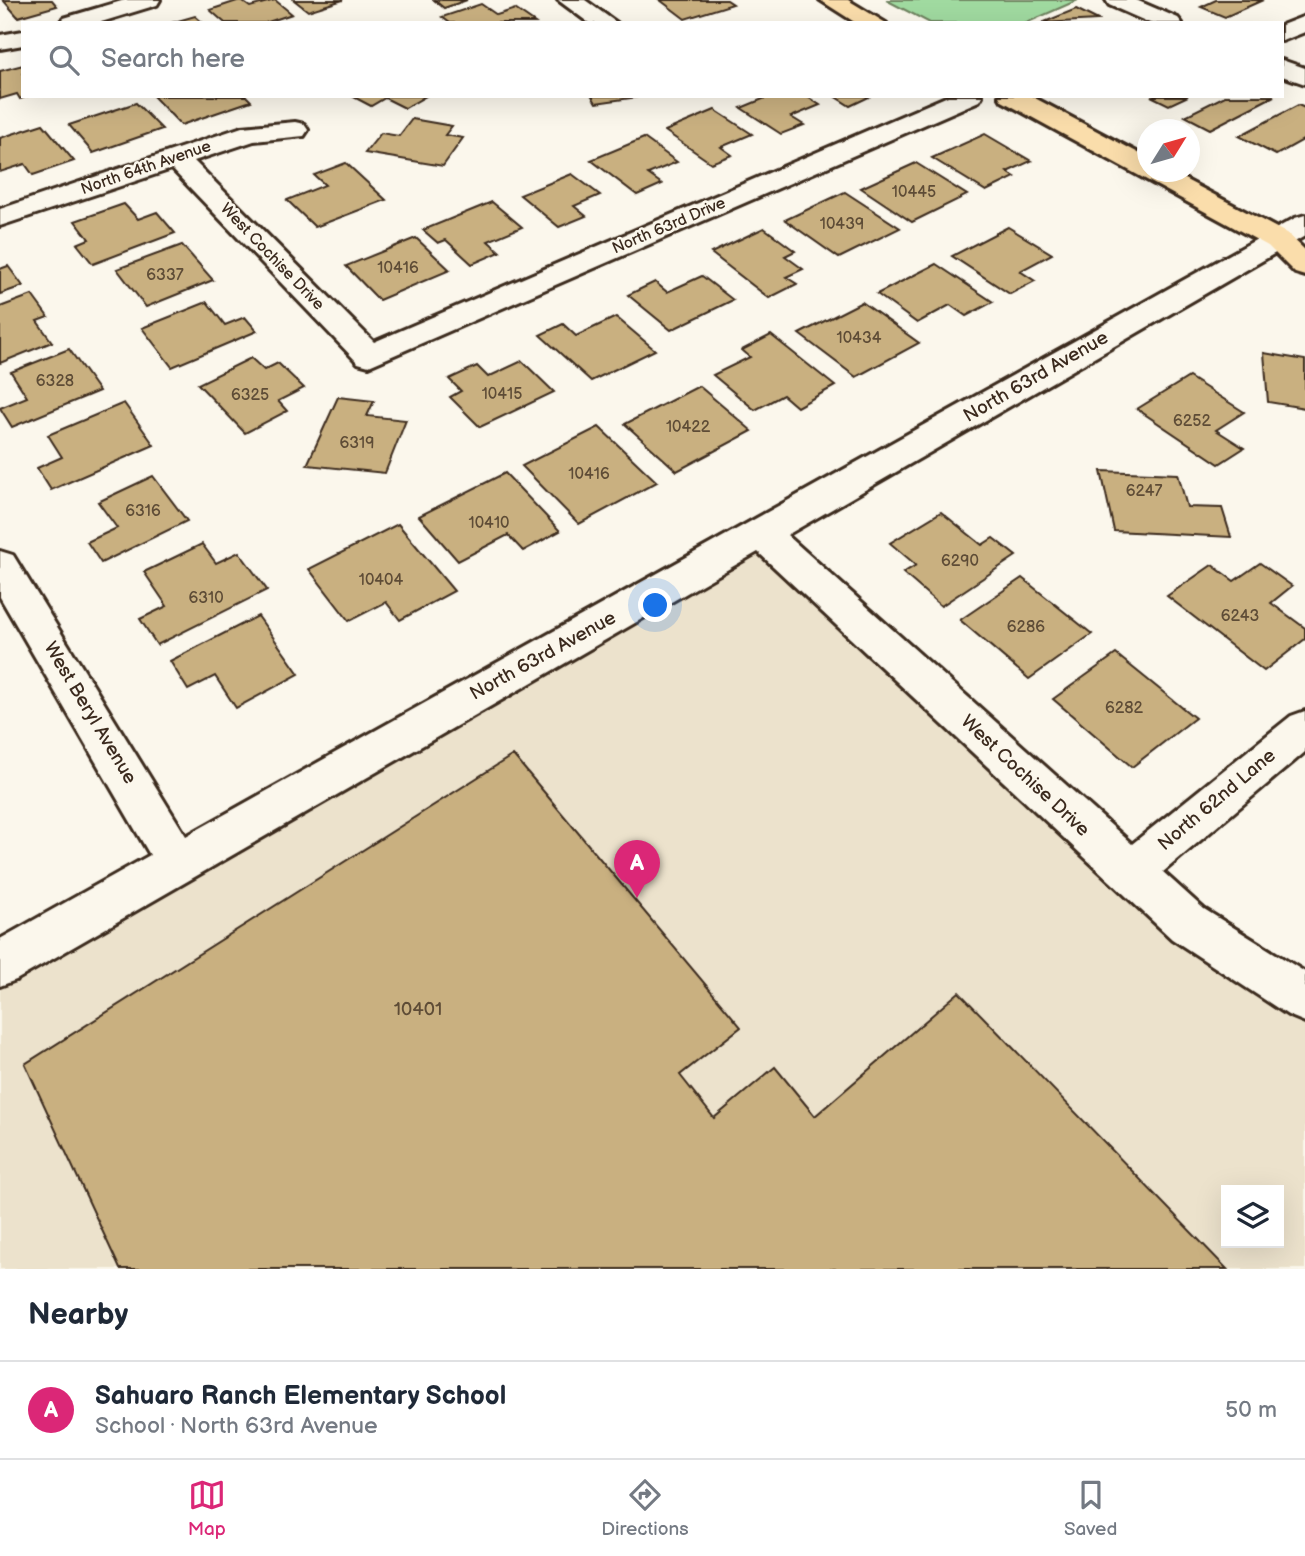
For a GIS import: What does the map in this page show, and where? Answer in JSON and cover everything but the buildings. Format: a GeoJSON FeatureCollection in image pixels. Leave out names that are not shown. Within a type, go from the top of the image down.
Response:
{"type":"FeatureCollection","features":[{"type":"Feature","properties":{"kind":"main road"},"geometry":{"type":"LineString","coordinates":[[831,0],[870,21]]}},
{"type":"Feature","properties":{"kind":"main road"},"geometry":{"type":"LineString","coordinates":[[1015,98],[1137,164]]}},
{"type":"Feature","properties":{"kind":"main road"},"geometry":{"type":"LineString","coordinates":[[1172,182],[1291,242],[1305,267]]}},
{"type":"Feature","properties":{"kind":"street"},"geometry":{"type":"LineString","coordinates":[[79,21],[149,0]]}},
{"type":"Feature","properties":{"kind":"street"},"geometry":{"type":"LineString","coordinates":[[569,0],[602,21]]}},
{"type":"Feature","properties":{"kind":"street"},"geometry":{"type":"LineString","coordinates":[[1117,0],[1165,21]]}},
{"type":"Feature","properties":{"kind":"street"},"geometry":{"type":"LineString","coordinates":[[1284,33],[1305,23]]}},
{"type":"Feature","properties":{"kind":"street"},"geometry":{"type":"LineString","coordinates":[[0,43],[21,38]]}},
{"type":"Feature","properties":{"kind":"street"},"geometry":{"type":"LineString","coordinates":[[1284,68],[1305,76]]}},
{"type":"Feature","properties":{"kind":"street","name":"North 63rd Drive"},"geometry":{"type":"LineString","coordinates":[[369,356],[965,98]]}},
{"type":"Feature","properties":{"kind":"street","name":"North 64th Avenue"},"geometry":{"type":"LineString","coordinates":[[0,218],[251,133],[295,130]]}},
{"type":"Feature","properties":{"kind":"street","name":"West Cochise Drive"},"geometry":{"type":"LineString","coordinates":[[176,158],[369,356]]}},
{"type":"Feature","properties":{"kind":"street","name":"North 63rd Avenue"},"geometry":{"type":"LineString","coordinates":[[0,964],[761,533],[1291,242],[1305,223]]}},
{"type":"Feature","properties":{"kind":"street","name":"West Cochise Drive"},"geometry":{"type":"LineString","coordinates":[[761,533],[1129,873],[1188,924],[1305,999]]}},
{"type":"Feature","properties":{"kind":"street","name":"West Beryl Avenue"},"geometry":{"type":"LineString","coordinates":[[0,565],[178,862]]}},
{"type":"Feature","properties":{"kind":"street","name":"North 62nd Lane"},"geometry":{"type":"LineString","coordinates":[[1129,873],[1305,728]]}},
{"type":"Feature","properties":{"kind":"shaded area"},"geometry":{"type":"Polygon","coordinates":[[[761,533],[1305,999],[1305,1269],[0,1269],[0,964],[761,533]]]}},
{"type":"Feature","properties":{"kind":"green space"},"geometry":{"type":"Polygon","coordinates":[[[886,0],[1078,0],[1031,21],[926,21],[886,0]]]}},
{"type":"Feature","properties":{"kind":"place","name":"Sahuaro Ranch Elementary School"},"geometry":{"type":"Point","coordinates":[637,898]}}]}
